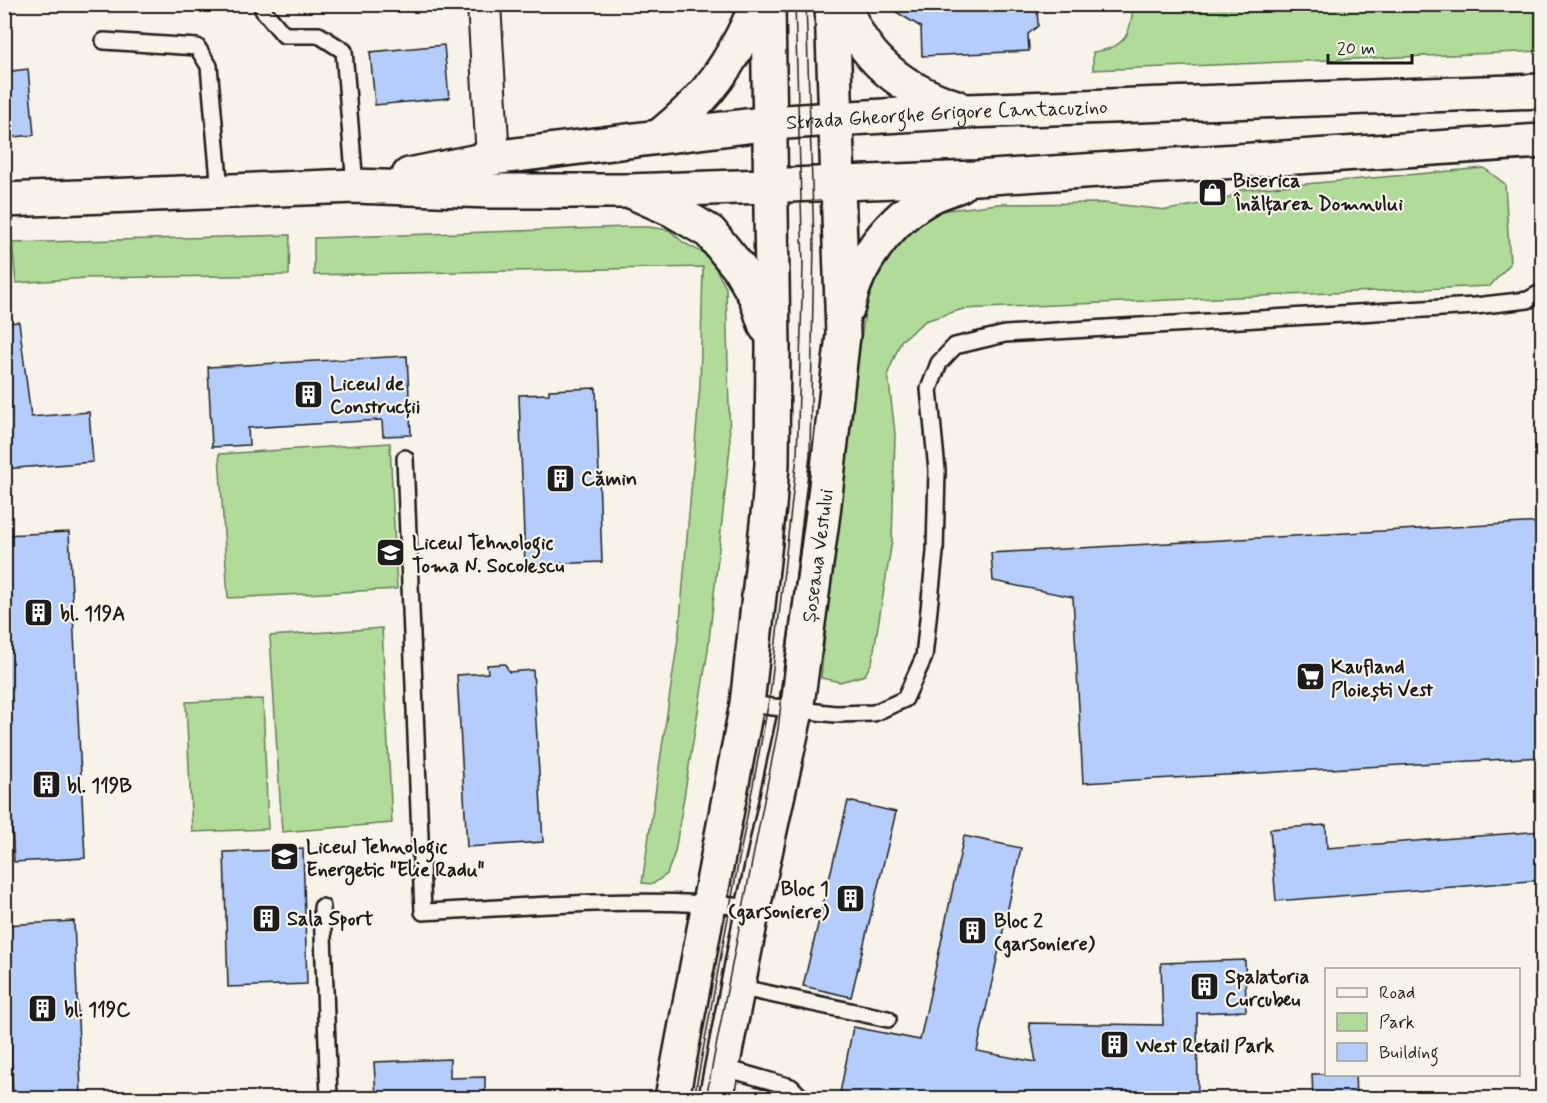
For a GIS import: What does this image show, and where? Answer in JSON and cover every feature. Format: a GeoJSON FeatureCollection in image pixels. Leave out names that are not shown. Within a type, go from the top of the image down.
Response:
{"type":"FeatureCollection","features":[{"type":"Feature","properties":{"kind":"main road"},"geometry":{"type":"LineString","coordinates":[[661,135],[687,114],[710,90],[729,63],[756,4]]}},
{"type":"Feature","properties":{"kind":"main road"},"geometry":{"type":"LineString","coordinates":[[672,1098],[747,704],[769,507],[772,464],[773,347],[768,4]]}},
{"type":"Feature","properties":{"kind":"main road","name":"Șoseaua Vestului"},"geometry":{"type":"LineString","coordinates":[[716,1098],[753,908],[796,711],[823,513],[843,335],[832,4]]}},
{"type":"Feature","properties":{"kind":"main road"},"geometry":{"type":"LineString","coordinates":[[844,4],[857,33],[873,57],[900,82],[932,99],[966,111]]}},
{"type":"Feature","properties":{"kind":"main road","name":"Strada Gheorghe Grigore Cantacuzino"},"geometry":{"type":"LineString","coordinates":[[355,186],[493,158],[769,123],[966,111],[1542,91]]}},
{"type":"Feature","properties":{"kind":"main road","name":"Strada Gheorghe Grigore Cantacuzino"},"geometry":{"type":"LineString","coordinates":[[4,200],[355,186],[490,191],[630,191],[976,178],[1542,141]]}},
{"type":"Feature","properties":{"kind":"main road"},"geometry":{"type":"LineString","coordinates":[[843,335],[850,297],[866,261],[889,230],[929,198],[976,178]]}},
{"type":"Feature","properties":{"kind":"main road"},"geometry":{"type":"LineString","coordinates":[[630,191],[673,210],[710,232],[740,269],[756,297],[773,347]]}},
{"type":"Feature","properties":{"kind":"street"},"geometry":{"type":"LineString","coordinates":[[484,4],[493,158]]}},
{"type":"Feature","properties":{"kind":"lane"},"geometry":{"type":"LineString","coordinates":[[262,4],[263,10],[284,35],[318,35],[344,51],[355,186]]}},
{"type":"Feature","properties":{"kind":"lane"},"geometry":{"type":"LineString","coordinates":[[104,41],[197,47],[209,66],[220,191]]}},
{"type":"Feature","properties":{"kind":"lane"},"geometry":{"type":"LineString","coordinates":[[1542,91],[1542,97]]}},
{"type":"Feature","properties":{"kind":"lane"},"geometry":{"type":"LineString","coordinates":[[747,704],[834,714],[874,713],[905,699],[924,657],[935,552],[938,470],[929,389],[939,363],[955,346],[1005,334],[1475,306],[1528,300],[1542,292]]}},
{"type":"Feature","properties":{"kind":"lane"},"geometry":{"type":"LineString","coordinates":[[405,458],[423,912],[639,903],[708,903],[753,908]]}},
{"type":"Feature","properties":{"kind":"lane"},"geometry":{"type":"LineString","coordinates":[[322,907],[329,1098]]}},
{"type":"Feature","properties":{"kind":"lane"},"geometry":{"type":"LineString","coordinates":[[737,987],[888,1019]]}},
{"type":"Feature","properties":{"kind":"lane"},"geometry":{"type":"LineString","coordinates":[[722,1066],[791,1087],[802,1098]]}},
{"type":"Feature","properties":{"kind":"green space"},"geometry":{"type":"Polygon","coordinates":[[[1133,5],[1542,5],[1542,51],[1093,70],[1093,52],[1119,43],[1128,32],[1133,5]]]}},
{"type":"Feature","properties":{"kind":"green space"},"geometry":{"type":"Polygon","coordinates":[[[1484,168],[1505,184],[1510,264],[1490,286],[963,309],[925,321],[901,341],[888,373],[895,434],[892,541],[872,662],[865,675],[840,682],[821,678],[835,523],[866,304],[882,259],[905,228],[940,211],[998,204],[1104,203],[1167,210],[1227,199],[1239,190],[1484,168]]]}},
{"type":"Feature","properties":{"kind":"green space"},"geometry":{"type":"Polygon","coordinates":[[[628,227],[669,230],[684,243],[709,256],[726,288],[730,447],[708,650],[675,852],[667,874],[653,884],[642,883],[679,632],[700,385],[703,267],[314,275],[314,238],[628,227]]]}},
{"type":"Feature","properties":{"kind":"green space"},"geometry":{"type":"Polygon","coordinates":[[[290,235],[289,275],[86,278],[16,283],[12,243],[290,235]]]}},
{"type":"Feature","properties":{"kind":"green space"},"geometry":{"type":"Polygon","coordinates":[[[390,443],[397,589],[228,598],[219,454],[390,443]]]}},
{"type":"Feature","properties":{"kind":"green space"},"geometry":{"type":"Polygon","coordinates":[[[382,628],[392,823],[282,832],[270,636],[382,628]]]}},
{"type":"Feature","properties":{"kind":"green space"},"geometry":{"type":"Polygon","coordinates":[[[263,699],[268,829],[192,832],[186,702],[263,699]]]}},
{"type":"Feature","properties":{"kind":"building"},"geometry":{"type":"Polygon","coordinates":[[[883,4],[1037,4],[1038,26],[1028,34],[1029,51],[922,56],[921,27],[883,4]]]}},
{"type":"Feature","properties":{"kind":"building"},"geometry":{"type":"Polygon","coordinates":[[[444,45],[449,98],[375,105],[370,52],[444,45]]]}},
{"type":"Feature","properties":{"kind":"building"},"geometry":{"type":"Polygon","coordinates":[[[28,69],[34,135],[4,138],[4,72],[28,69]]]}},
{"type":"Feature","properties":{"kind":"building"},"geometry":{"type":"Polygon","coordinates":[[[19,322],[31,417],[89,412],[93,462],[4,469],[4,323],[19,322]]]}},
{"type":"Feature","properties":{"kind":"building","name":"Liceul de Construcții"},"geometry":{"type":"Polygon","coordinates":[[[407,356],[411,435],[383,436],[382,420],[248,428],[249,445],[212,447],[208,367],[407,356]]]}},
{"type":"Feature","properties":{"kind":"building","name":"Cămin"},"geometry":{"type":"Polygon","coordinates":[[[596,388],[602,562],[525,565],[519,395],[549,394],[549,390],[596,388]]]}},
{"type":"Feature","properties":{"kind":"building","name":"Kaufland Ploiești Vest"},"geometry":{"type":"Polygon","coordinates":[[[1542,522],[1542,757],[1083,783],[1073,597],[993,581],[991,553],[1542,522]]]}},
{"type":"Feature","properties":{"kind":"building"},"geometry":{"type":"Polygon","coordinates":[[[69,532],[85,858],[14,862],[4,691],[4,535],[69,532]]]}},
{"type":"Feature","properties":{"kind":"building"},"geometry":{"type":"Polygon","coordinates":[[[505,664],[509,672],[533,670],[543,842],[467,847],[457,675],[488,673],[487,665],[505,664]]]}},
{"type":"Feature","properties":{"kind":"building","name":"Bloc 1 (garsoniere)"},"geometry":{"type":"Polygon","coordinates":[[[848,801],[896,812],[851,997],[803,986],[848,801]]]}},
{"type":"Feature","properties":{"kind":"building"},"geometry":{"type":"Polygon","coordinates":[[[1326,825],[1327,848],[1542,831],[1542,880],[1276,901],[1270,829],[1326,825]]]}},
{"type":"Feature","properties":{"kind":"building"},"geometry":{"type":"Polygon","coordinates":[[[964,836],[1021,848],[977,1051],[1036,1062],[1029,1023],[1163,1025],[1161,963],[1245,960],[1246,1011],[1197,1013],[1198,1098],[839,1098],[853,1027],[920,1040],[964,836]]]}},
{"type":"Feature","properties":{"kind":"building","name":"Sala Sport"},"geometry":{"type":"Polygon","coordinates":[[[303,849],[307,984],[228,987],[224,852],[303,849]]]}},
{"type":"Feature","properties":{"kind":"building","name":"bl. 119C"},"geometry":{"type":"Polygon","coordinates":[[[74,921],[81,1094],[13,1097],[5,925],[74,921]]]}},
{"type":"Feature","properties":{"kind":"building"},"geometry":{"type":"Polygon","coordinates":[[[450,1059],[450,1078],[485,1077],[485,1098],[376,1098],[374,1062],[450,1059]]]}},
{"type":"Feature","properties":{"kind":"building"},"geometry":{"type":"Polygon","coordinates":[[[1312,1074],[1355,1076],[1356,1098],[1313,1098],[1312,1074]]]}},
{"type":"Feature","properties":{"kind":"tram line"},"geometry":{"type":"LineString","coordinates":[[694,1098],[770,695],[797,456],[803,266],[795,4]]}},
{"type":"Feature","properties":{"kind":"tram line"},"geometry":{"type":"LineString","coordinates":[[706,1098],[778,729],[810,455],[814,243],[806,4]]}},
{"type":"Feature","properties":{"kind":"place","name":"Biserica Înălțarea Domnului"},"geometry":{"type":"Point","coordinates":[1212,192]}},
{"type":"Feature","properties":{"kind":"place","name":"Liceul de Construcții"},"geometry":{"type":"Point","coordinates":[309,394]}},
{"type":"Feature","properties":{"kind":"place","name":"Cămin"},"geometry":{"type":"Point","coordinates":[560,478]}},
{"type":"Feature","properties":{"kind":"place","name":"Liceul Tehnologic Toma N. Socolescu"},"geometry":{"type":"Point","coordinates":[391,553]}},
{"type":"Feature","properties":{"kind":"place","name":"bl. 119A"},"geometry":{"type":"Point","coordinates":[39,613]}},
{"type":"Feature","properties":{"kind":"place","name":"Kaufland Ploiești Vest"},"geometry":{"type":"Point","coordinates":[1310,677]}},
{"type":"Feature","properties":{"kind":"place","name":"bl. 119B"},"geometry":{"type":"Point","coordinates":[46,785]}},
{"type":"Feature","properties":{"kind":"place","name":"Liceul Tehnologic Energetic \"Elie Radu\""},"geometry":{"type":"Point","coordinates":[285,857]}},
{"type":"Feature","properties":{"kind":"place","name":"Bloc 1 (garsoniere)"},"geometry":{"type":"Point","coordinates":[850,899]}},
{"type":"Feature","properties":{"kind":"place","name":"Sala Sport"},"geometry":{"type":"Point","coordinates":[266,918]}},
{"type":"Feature","properties":{"kind":"place","name":"Bloc 2 (garsoniere)"},"geometry":{"type":"Point","coordinates":[973,931]}},
{"type":"Feature","properties":{"kind":"place","name":"Spalatoria Curcubeu"},"geometry":{"type":"Point","coordinates":[1204,987]}},
{"type":"Feature","properties":{"kind":"place","name":"bl. 119C"},"geometry":{"type":"Point","coordinates":[43,1009]}},
{"type":"Feature","properties":{"kind":"place","name":"West Retail Park"},"geometry":{"type":"Point","coordinates":[1115,1045]}}]}
